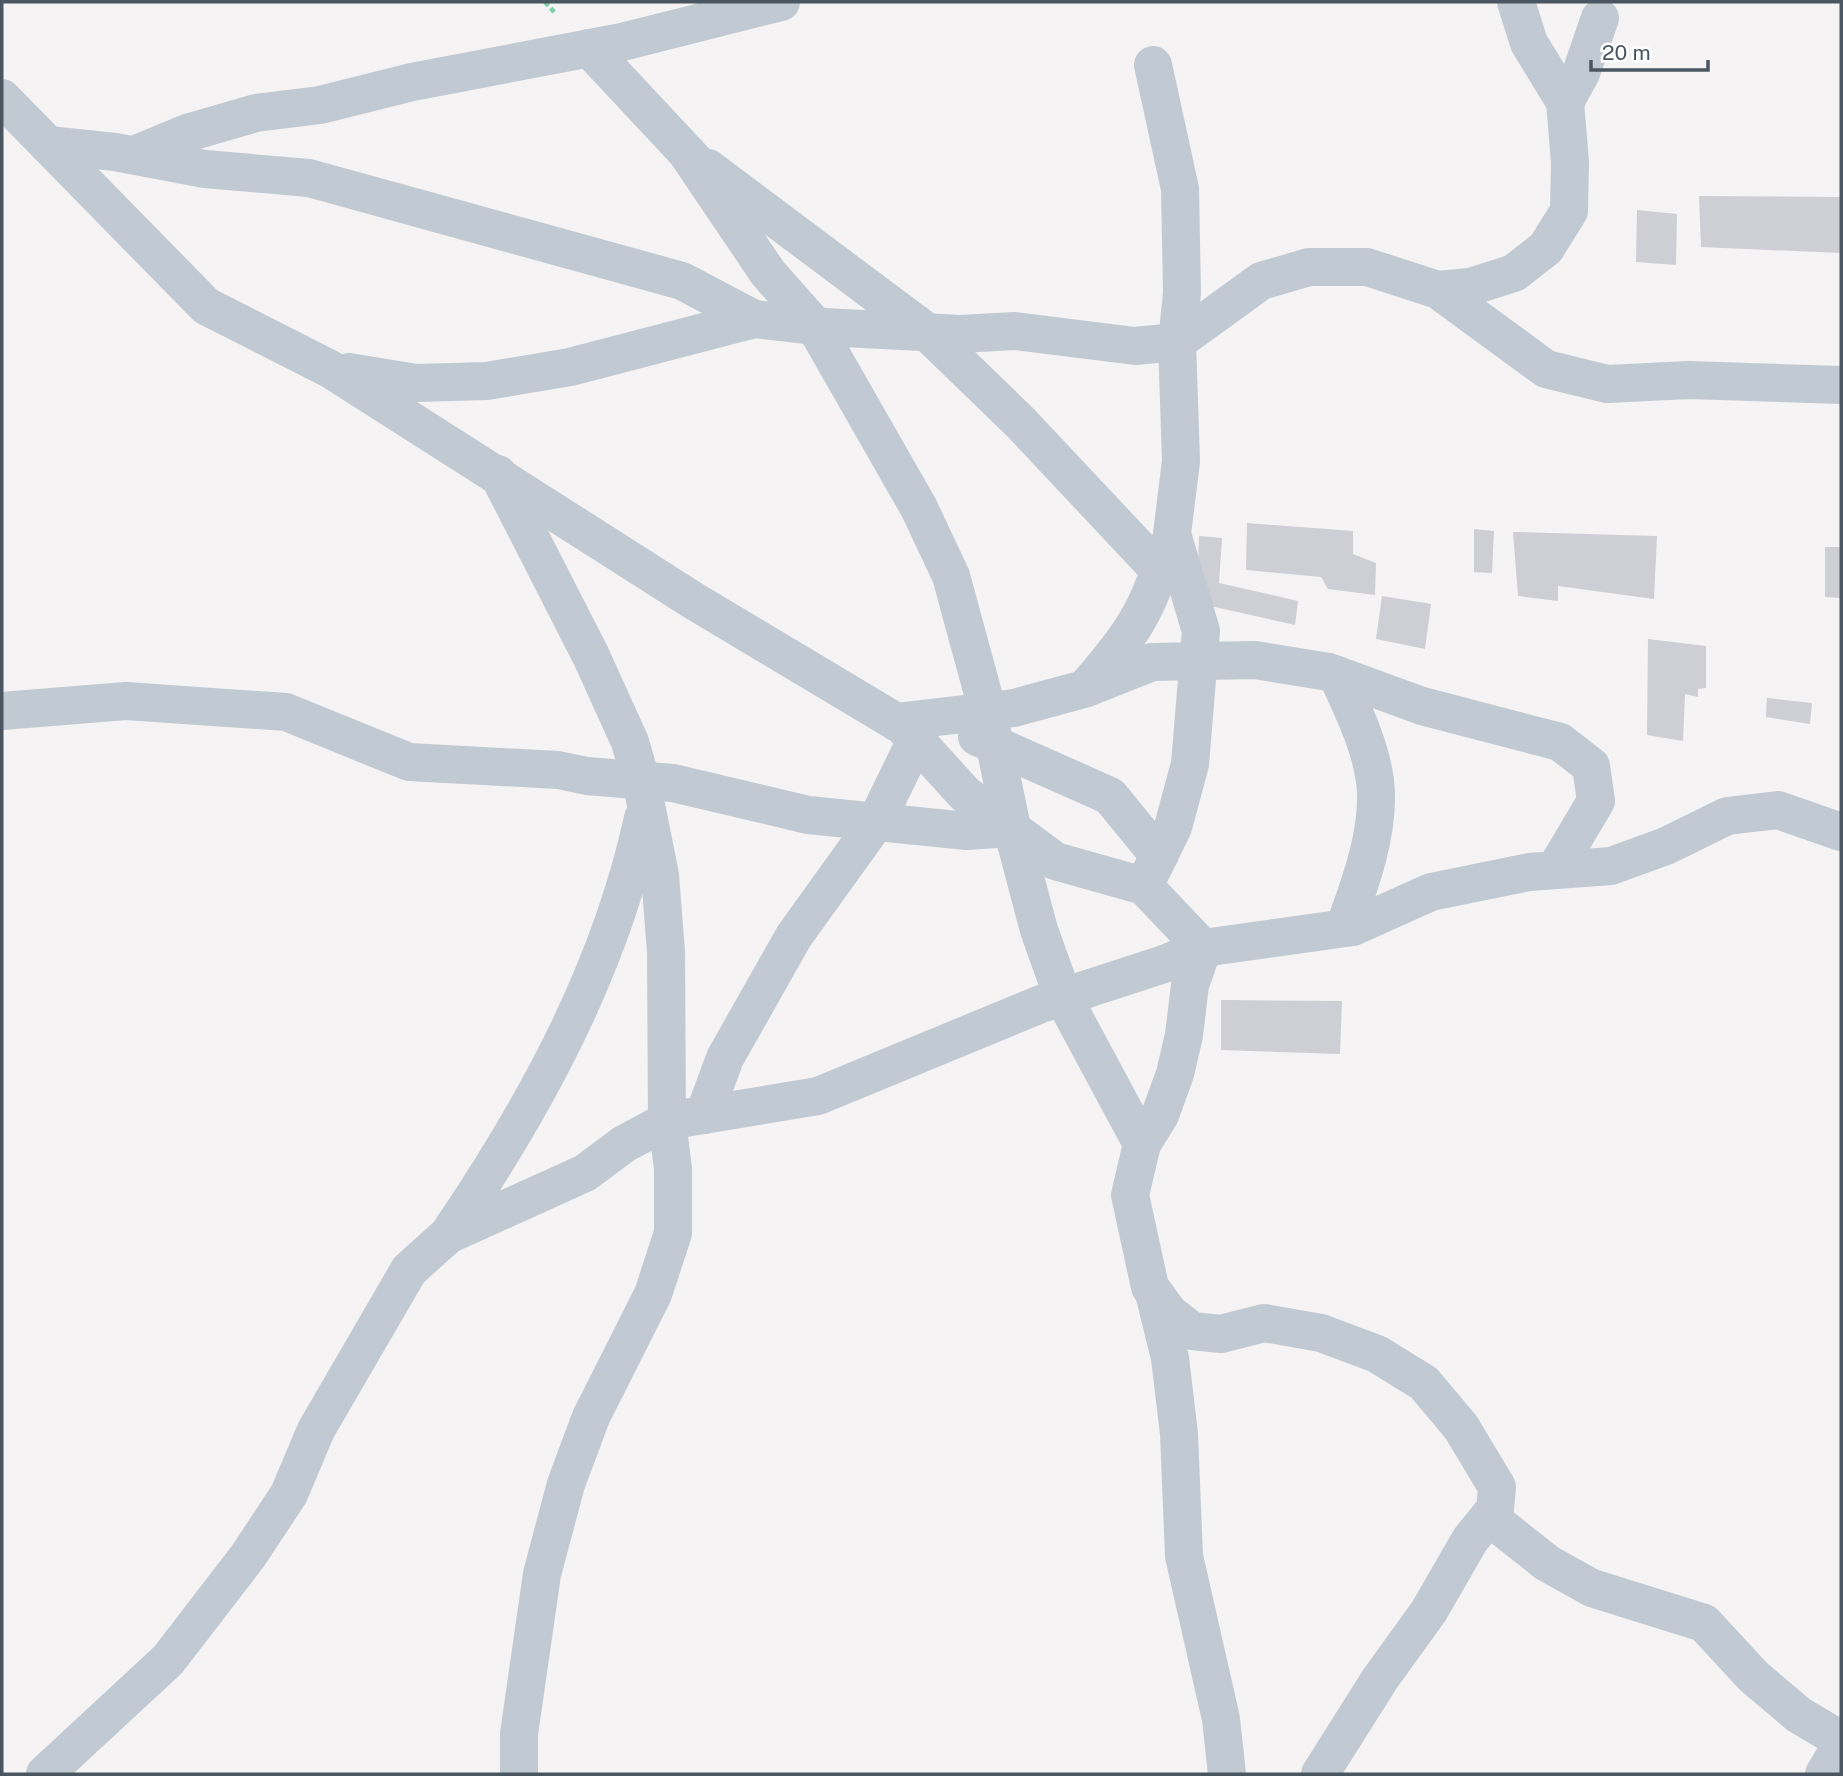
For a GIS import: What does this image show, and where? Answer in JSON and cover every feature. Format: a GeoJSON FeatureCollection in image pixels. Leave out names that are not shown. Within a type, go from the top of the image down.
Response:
{"type":"FeatureCollection","features":[{"type":"Feature","properties":{"kind":"street"},"geometry":{"type":"LineString","coordinates":[[134,155],[187,133],[256,113],[320,105],[412,82],[589,48],[780,2]]}},
{"type":"Feature","properties":{"kind":"street"},"geometry":{"type":"LineString","coordinates":[[1438,290],[1470,287],[1514,273],[1546,248],[1569,211],[1570,162],[1565,102],[1529,43],[1516,2]]}},
{"type":"Feature","properties":{"kind":"street"},"geometry":{"type":"LineString","coordinates":[[1565,102],[1581,73],[1601,18]]}},
{"type":"Feature","properties":{"kind":"street"},"geometry":{"type":"LineString","coordinates":[[589,48],[853,328]]}},
{"type":"Feature","properties":{"kind":"street"},"geometry":{"type":"LineString","coordinates":[[1084,689],[1128,639],[1152,596],[1172,534],[1181,461],[1177,342],[1182,293],[1180,189],[1153,65]]}},
{"type":"Feature","properties":{"kind":"street"},"geometry":{"type":"LineString","coordinates":[[2,98],[206,306],[330,369],[497,472],[694,601],[906,731],[965,794],[1055,861],[1152,871]]}},
{"type":"Feature","properties":{"kind":"street"},"geometry":{"type":"LineString","coordinates":[[48,145],[134,155],[205,169],[309,177],[682,281],[754,319]]}},
{"type":"Feature","properties":{"kind":"street"},"geometry":{"type":"LineString","coordinates":[[687,153],[768,273],[815,326],[919,508],[951,576],[992,729],[1012,828],[1039,930],[1063,997],[1142,1144]]}},
{"type":"Feature","properties":{"kind":"street"},"geometry":{"type":"LineString","coordinates":[[687,153],[927,332],[1020,422],[1160,570]]}},
{"type":"Feature","properties":{"kind":"street"},"geometry":{"type":"LineString","coordinates":[[330,369],[416,383],[487,381],[570,367],[697,331],[754,319],[815,326],[927,332],[1016,331],[1135,346],[1177,342],[1261,281],[1309,267],[1367,267],[1438,290],[1546,369],[1607,384],[1689,380],[1841,385]]}},
{"type":"Feature","properties":{"kind":"street"},"geometry":{"type":"LineString","coordinates":[[497,472],[591,656],[630,742],[644,791],[660,875],[666,952],[667,1121],[673,1169],[673,1233],[653,1294],[591,1418],[566,1484],[542,1574],[519,1734],[519,1774]]}},
{"type":"Feature","properties":{"kind":"street"},"geometry":{"type":"LineString","coordinates":[[1152,871],[1173,827],[1190,764],[1201,631],[1172,534]]}},
{"type":"Feature","properties":{"kind":"street"},"geometry":{"type":"LineString","coordinates":[[906,731],[992,729],[1152,662],[1255,660],[1337,675],[1423,706],[1560,742],[1591,766],[1596,801],[1555,870]]}},
{"type":"Feature","properties":{"kind":"street"},"geometry":{"type":"LineString","coordinates":[[1337,675],[1363,734],[1375,783],[1371,838],[1360,884],[1344,928]]}},
{"type":"Feature","properties":{"kind":"street"},"geometry":{"type":"LineString","coordinates":[[2,711],[126,701],[286,712],[409,762],[558,769],[644,791],[673,783],[808,815],[967,831],[1012,828]]}},
{"type":"Feature","properties":{"kind":"street"},"geometry":{"type":"LineString","coordinates":[[992,729],[1110,796],[1152,871],[1203,948]]}},
{"type":"Feature","properties":{"kind":"street"},"geometry":{"type":"LineString","coordinates":[[704,1115],[725,1058],[794,936],[876,821],[906,731]]}},
{"type":"Feature","properties":{"kind":"street"},"geometry":{"type":"LineString","coordinates":[[45,1774],[168,1660],[248,1556],[289,1494],[316,1430],[409,1270],[449,1235],[511,1138],[576,1016],[612,932],[635,856],[644,791]]}},
{"type":"Feature","properties":{"kind":"street"},"geometry":{"type":"LineString","coordinates":[[449,1235],[585,1173],[624,1144],[667,1121],[818,1096],[1063,997],[1203,948],[1344,928],[1431,892],[1529,872],[1611,866],[1666,846],[1727,816],[1778,810],[1841,832]]}},
{"type":"Feature","properties":{"kind":"street"},"geometry":{"type":"LineString","coordinates":[[1203,948],[1190,985],[1185,1035],[1175,1074],[1160,1115],[1142,1144],[1130,1195],[1170,1358],[1177,1422],[1184,1556],[1221,1719],[1227,1774]]}},
{"type":"Feature","properties":{"kind":"street"},"geometry":{"type":"LineString","coordinates":[[1154,1292],[1169,1313],[1192,1331],[1222,1334],[1264,1323],[1321,1333],[1377,1354],[1424,1383],[1461,1427],[1497,1487],[1495,1510],[1470,1540],[1429,1611],[1380,1679],[1320,1774]]}},
{"type":"Feature","properties":{"kind":"street"},"geometry":{"type":"LineString","coordinates":[[1489,1517],[1547,1563],[1592,1588],[1704,1623],[1754,1677],[1799,1715],[1841,1742],[1824,1774]]}},
{"type":"Feature","properties":{"kind":"building"},"geometry":{"type":"Polygon","coordinates":[[[1699,196],[1841,197],[1841,253],[1701,247],[1699,196]]]}},
{"type":"Feature","properties":{"kind":"building"},"geometry":{"type":"Polygon","coordinates":[[[1637,210],[1677,214],[1676,265],[1636,262],[1637,210]]]}},
{"type":"Feature","properties":{"kind":"building"},"geometry":{"type":"Polygon","coordinates":[[[1247,523],[1353,531],[1353,554],[1376,563],[1375,595],[1328,589],[1321,577],[1246,570],[1247,523]]]}},
{"type":"Feature","properties":{"kind":"building"},"geometry":{"type":"Polygon","coordinates":[[[1474,529],[1494,531],[1492,573],[1474,572],[1474,529]]]}},
{"type":"Feature","properties":{"kind":"building"},"geometry":{"type":"Polygon","coordinates":[[[1513,532],[1657,536],[1654,599],[1558,586],[1558,601],[1518,596],[1513,532]]]}},
{"type":"Feature","properties":{"kind":"building"},"geometry":{"type":"Polygon","coordinates":[[[1199,536],[1222,538],[1219,583],[1298,601],[1295,625],[1197,603],[1199,536]]]}},
{"type":"Feature","properties":{"kind":"building"},"geometry":{"type":"Polygon","coordinates":[[[1825,547],[1841,547],[1841,598],[1825,597],[1825,547]]]}},
{"type":"Feature","properties":{"kind":"building"},"geometry":{"type":"Polygon","coordinates":[[[1382,596],[1431,604],[1425,649],[1376,639],[1382,596]]]}},
{"type":"Feature","properties":{"kind":"building"},"geometry":{"type":"Polygon","coordinates":[[[1648,639],[1706,646],[1706,688],[1698,689],[1698,697],[1685,694],[1683,741],[1647,735],[1648,639]]]}},
{"type":"Feature","properties":{"kind":"building"},"geometry":{"type":"Polygon","coordinates":[[[1767,698],[1812,703],[1810,724],[1766,717],[1767,698]]]}},
{"type":"Feature","properties":{"kind":"building"},"geometry":{"type":"Polygon","coordinates":[[[1221,1000],[1342,1001],[1340,1054],[1221,1050],[1221,1000]]]}}]}
